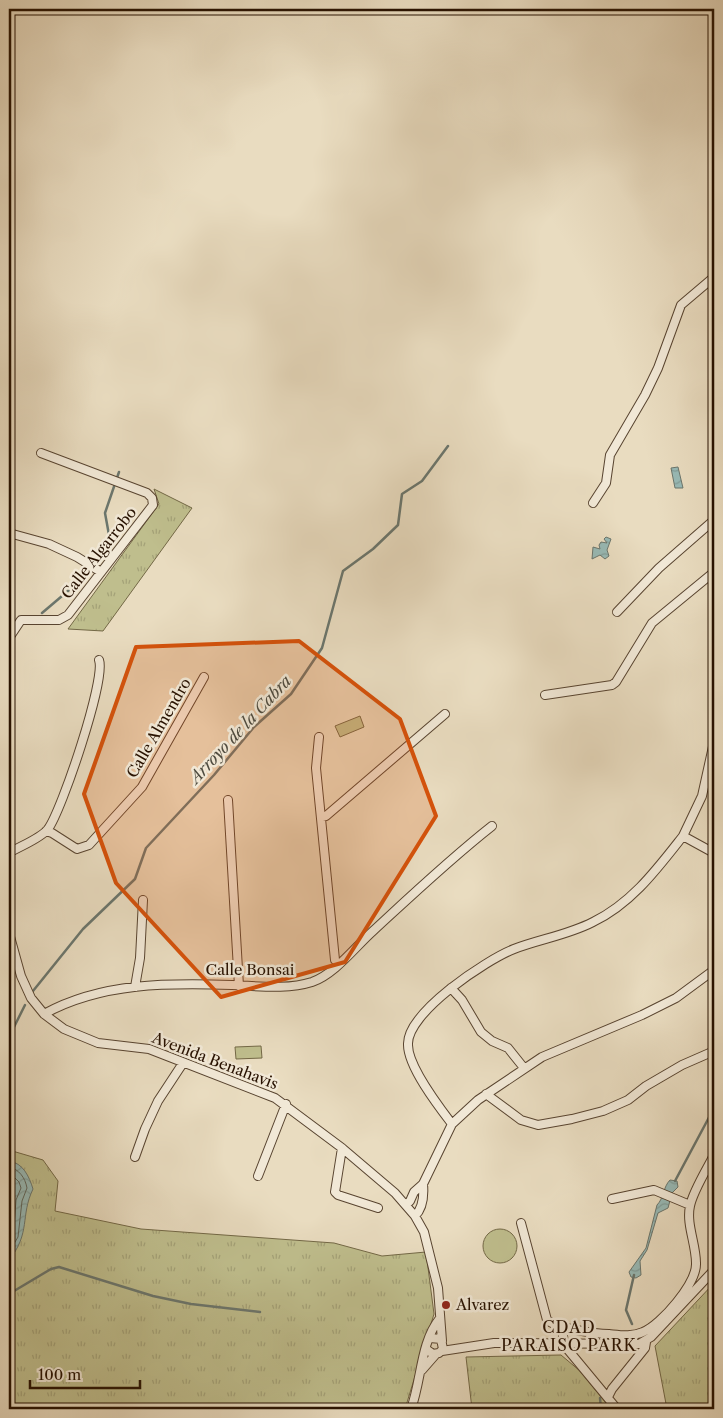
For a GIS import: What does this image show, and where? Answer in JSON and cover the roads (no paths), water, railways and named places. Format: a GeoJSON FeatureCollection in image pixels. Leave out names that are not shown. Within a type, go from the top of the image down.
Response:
{"type":"FeatureCollection","features":[{"type":"Feature","properties":{"kind":"street"},"geometry":{"type":"LineString","coordinates":[[593,503],[606,483],[610,455],[645,395],[658,368],[681,305],[714,277]]}},
{"type":"Feature","properties":{"kind":"street","name":"Calle Algarrobo"},"geometry":{"type":"LineString","coordinates":[[9,638],[21,620],[59,620],[68,615],[99,571],[153,505],[150,495],[41,454]]}},
{"type":"Feature","properties":{"kind":"street"},"geometry":{"type":"LineString","coordinates":[[617,612],[659,568],[714,520]]}},
{"type":"Feature","properties":{"kind":"street"},"geometry":{"type":"LineString","coordinates":[[9,533],[49,544],[99,571]]}},
{"type":"Feature","properties":{"kind":"street"},"geometry":{"type":"LineString","coordinates":[[545,695],[612,685],[616,682],[652,623],[714,572]]}},
{"type":"Feature","properties":{"kind":"street"},"geometry":{"type":"LineString","coordinates":[[9,853],[46,831],[65,790],[77,756],[101,671],[99,660]]}},
{"type":"Feature","properties":{"kind":"street","name":"Calle Almendro"},"geometry":{"type":"LineString","coordinates":[[46,831],[77,849],[90,845],[142,787],[204,676]]}},
{"type":"Feature","properties":{"kind":"street"},"geometry":{"type":"LineString","coordinates":[[321,816],[326,816],[445,714]]}},
{"type":"Feature","properties":{"kind":"street"},"geometry":{"type":"LineString","coordinates":[[319,737],[316,768],[335,960],[338,964]]}},
{"type":"Feature","properties":{"kind":"street"},"geometry":{"type":"LineString","coordinates":[[452,1124],[428,1091],[411,1058],[407,1046],[411,1029],[451,988],[499,955],[593,922],[617,907],[647,881],[683,836],[702,796],[714,742]]}},
{"type":"Feature","properties":{"kind":"street"},"geometry":{"type":"LineString","coordinates":[[228,800],[239,986]]}},
{"type":"Feature","properties":{"kind":"street","name":"Calle Bonsai"},"geometry":{"type":"LineString","coordinates":[[44,1014],[65,1002],[135,987],[171,983],[239,986],[304,984],[322,977],[454,856],[492,826]]}},
{"type":"Feature","properties":{"kind":"street"},"geometry":{"type":"LineString","coordinates":[[683,836],[714,853]]}},
{"type":"Feature","properties":{"kind":"street"},"geometry":{"type":"LineString","coordinates":[[135,987],[140,958],[143,900]]}},
{"type":"Feature","properties":{"kind":"street","name":"Avenida Benahavis"},"geometry":{"type":"LineString","coordinates":[[9,933],[25,987],[31,998],[44,1014],[64,1029],[98,1043],[149,1049],[286,1104],[342,1148],[406,1205],[424,1232],[430,1251],[438,1288],[443,1341]]}},
{"type":"Feature","properties":{"kind":"street"},"geometry":{"type":"LineString","coordinates":[[406,1205],[414,1192],[422,1184],[452,1124],[486,1094],[542,1057],[621,1026],[676,998],[714,970]]}},
{"type":"Feature","properties":{"kind":"street"},"geometry":{"type":"LineString","coordinates":[[451,988],[462,1000],[481,1032],[492,1041],[508,1048],[524,1068]]}},
{"type":"Feature","properties":{"kind":"street"},"geometry":{"type":"LineString","coordinates":[[486,1094],[521,1120],[538,1124],[572,1119],[603,1111],[628,1100],[646,1086],[682,1065],[714,1051]]}},
{"type":"Feature","properties":{"kind":"street"},"geometry":{"type":"LineString","coordinates":[[135,1157],[158,1101],[183,1063]]}},
{"type":"Feature","properties":{"kind":"street"},"geometry":{"type":"LineString","coordinates":[[258,1176],[286,1104]]}},
{"type":"Feature","properties":{"kind":"street"},"geometry":{"type":"LineString","coordinates":[[342,1148],[335,1192],[338,1195],[378,1208]]}},
{"type":"Feature","properties":{"kind":"street"},"geometry":{"type":"LineString","coordinates":[[521,1223],[545,1317],[550,1323],[563,1329],[573,1327],[583,1332],[635,1335],[653,1326],[685,1292],[693,1278],[697,1264],[689,1219],[690,1206],[714,1155]]}},
{"type":"Feature","properties":{"kind":"street"},"geometry":{"type":"LineString","coordinates":[[415,1216],[419,1212],[424,1194],[422,1184]]}},
{"type":"Feature","properties":{"kind":"street"},"geometry":{"type":"LineString","coordinates":[[612,1198],[654,1190],[690,1206]]}},
{"type":"Feature","properties":{"kind":"street"},"geometry":{"type":"LineString","coordinates":[[608,1397],[645,1348],[646,1342],[714,1270]]}},
{"type":"Feature","properties":{"kind":"street"},"geometry":{"type":"LineString","coordinates":[[411,1409],[422,1370],[426,1342],[440,1318]]}},
{"type":"Feature","properties":{"kind":"street"},"geometry":{"type":"LineString","coordinates":[[563,1329],[564,1345],[617,1409]]}},
{"type":"Feature","properties":{"kind":"street"},"geometry":{"type":"LineString","coordinates":[[430,1338],[436,1337],[462,1347]]}},
{"type":"Feature","properties":{"kind":"street"},"geometry":{"type":"LineString","coordinates":[[422,1370],[439,1353],[443,1341]]}},
{"type":"Feature","properties":{"kind":"street"},"geometry":{"type":"LineString","coordinates":[[426,1349],[430,1353],[439,1353],[462,1347],[494,1343],[632,1345],[646,1342]]}},
{"type":"Feature","properties":{"kind":"water"},"geometry":{"type":"Polygon","coordinates":[[[678,467],[683,488],[675,488],[671,468],[678,467]]]}},
{"type":"Feature","properties":{"kind":"water"},"geometry":{"type":"Polygon","coordinates":[[[606,537],[611,539],[607,550],[609,556],[605,559],[600,555],[592,559],[593,547],[600,549],[599,545],[601,542],[607,543],[604,539],[606,537]]]}},
{"type":"Feature","properties":{"kind":"water"},"geometry":{"type":"Polygon","coordinates":[[[9,1161],[22,1167],[30,1179],[33,1189],[29,1199],[23,1233],[16,1250],[9,1260],[9,1161]]]}},
{"type":"Feature","properties":{"kind":"water"},"geometry":{"type":"Polygon","coordinates":[[[670,1180],[677,1181],[678,1187],[672,1193],[668,1208],[658,1213],[647,1250],[640,1261],[641,1275],[636,1278],[631,1277],[629,1272],[646,1248],[657,1205],[670,1180]]]}},
{"type":"Feature","properties":{"kind":"waterway","name":"Arroyo de la Cabra"},"geometry":{"type":"LineString","coordinates":[[33,991],[83,929],[135,879],[146,848],[214,775],[254,727],[291,694],[322,648],[343,571],[373,549],[398,525],[402,494],[422,481],[448,446]]}},
{"type":"Feature","properties":{"kind":"waterway"},"geometry":{"type":"LineString","coordinates":[[42,613],[75,585],[103,552],[109,535],[105,513],[119,472]]}},
{"type":"Feature","properties":{"kind":"waterway","name":"Arroyo de la Cabra"},"geometry":{"type":"LineString","coordinates":[[9,1037],[25,1005]]}},
{"type":"Feature","properties":{"kind":"waterway"},"geometry":{"type":"LineString","coordinates":[[675,1181],[714,1108]]}},
{"type":"Feature","properties":{"kind":"waterway"},"geometry":{"type":"LineString","coordinates":[[9,1294],[51,1269],[59,1267],[153,1296],[191,1304],[260,1312]]}},
{"type":"Feature","properties":{"kind":"waterway"},"geometry":{"type":"LineString","coordinates":[[632,1324],[626,1310],[634,1275]]}},
{"type":"Feature","properties":{"kind":"waterway"},"geometry":{"type":"LineString","coordinates":[[600,1398],[601,1409]]}},
{"type":"Feature","properties":{"kind":"place","name":"Alvarez"},"geometry":{"type":"Point","coordinates":[446,1305]}},
{"type":"Feature","properties":{"kind":"district","name":"CDAD PARAISO PARK"},"geometry":{"type":"Point","coordinates":[569,1336]}}]}
